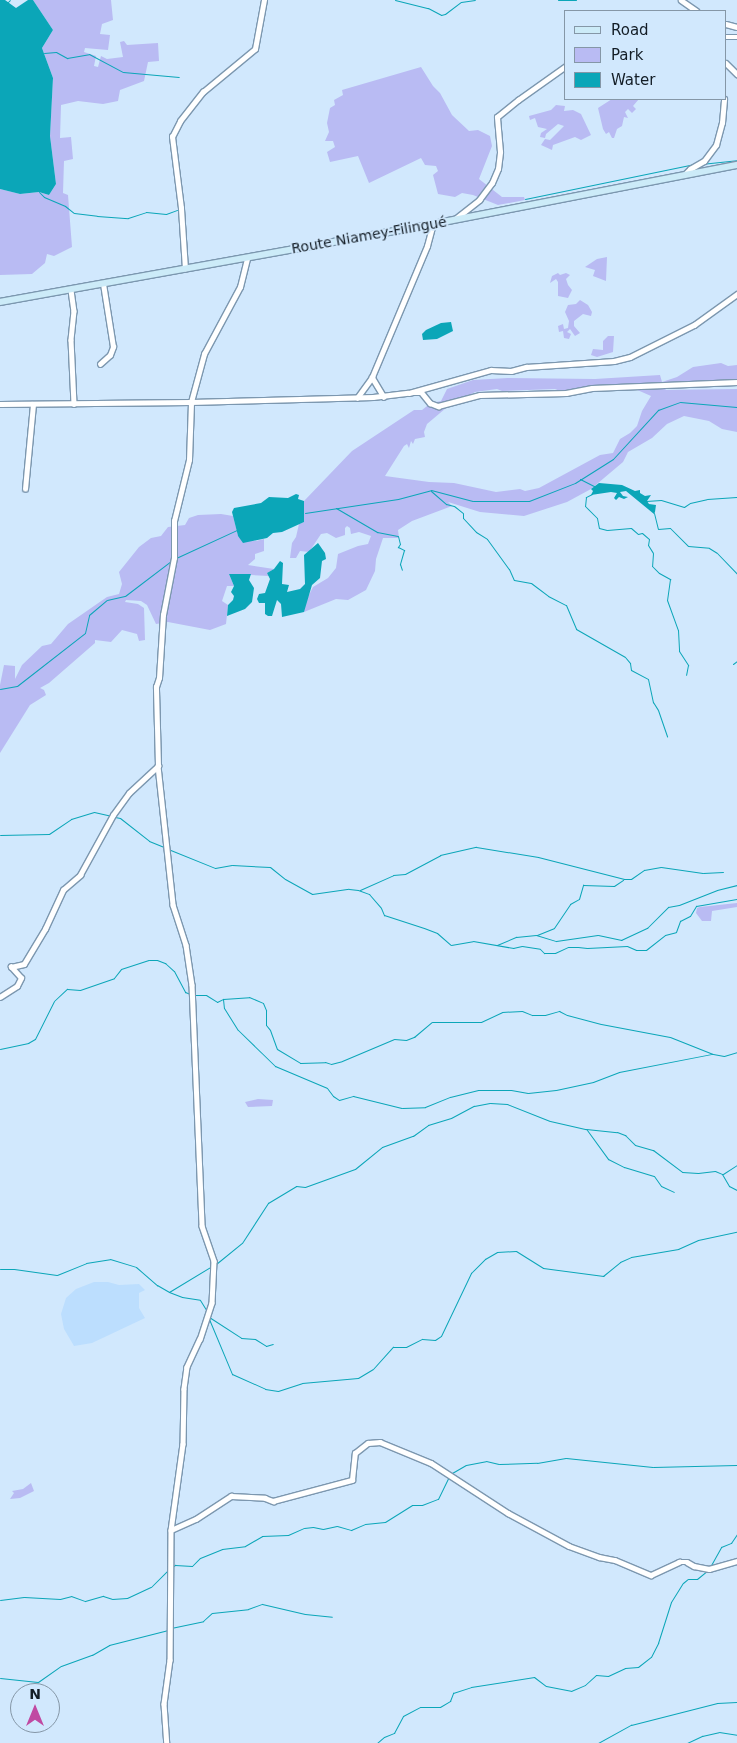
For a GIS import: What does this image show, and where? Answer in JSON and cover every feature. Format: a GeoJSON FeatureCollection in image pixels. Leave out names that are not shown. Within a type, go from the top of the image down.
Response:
{"type":"FeatureCollection","features":[{"type":"Feature","properties":{"kind":"main road","name":"Route Niamey-Filingué"},"geometry":{"type":"LineString","coordinates":[[0,302],[433,224],[737,165]]}},
{"type":"Feature","properties":{"kind":"street"},"geometry":{"type":"LineString","coordinates":[[185,269],[181,208],[172,138],[180,121],[204,92],[254,49],[264,0]]}},
{"type":"Feature","properties":{"kind":"street"},"geometry":{"type":"LineString","coordinates":[[681,0],[696,10]]}},
{"type":"Feature","properties":{"kind":"street"},"geometry":{"type":"LineString","coordinates":[[727,64],[737,74]]}},
{"type":"Feature","properties":{"kind":"street"},"geometry":{"type":"LineString","coordinates":[[454,220],[480,200],[492,183],[498,169],[500,152],[497,117],[564,67]]}},
{"type":"Feature","properties":{"kind":"street"},"geometry":{"type":"LineString","coordinates":[[684,175],[704,161],[716,145],[722,123],[724,100]]}},
{"type":"Feature","properties":{"kind":"street"},"geometry":{"type":"LineString","coordinates":[[357,398],[372,377],[427,246],[433,224]]}},
{"type":"Feature","properties":{"kind":"street"},"geometry":{"type":"LineString","coordinates":[[167,1743],[164,1704],[170,1660],[171,1530],[183,1444],[186,1373],[212,1303],[214,1261],[202,1226],[192,985],[186,945],[173,906],[158,766],[156,687],[159,678],[163,615],[174,558],[174,521],[189,460],[191,402],[204,354],[240,287],[247,258]]}},
{"type":"Feature","properties":{"kind":"street"},"geometry":{"type":"LineString","coordinates":[[100,364],[110,355],[113,347],[104,284]]}},
{"type":"Feature","properties":{"kind":"street"},"geometry":{"type":"LineString","coordinates":[[71,290],[74,311],[71,340],[74,404]]}},
{"type":"Feature","properties":{"kind":"street"},"geometry":{"type":"LineString","coordinates":[[0,404],[357,398],[408,393],[491,370],[511,371],[526,367],[614,361],[630,357],[694,325],[737,294]]}},
{"type":"Feature","properties":{"kind":"street"},"geometry":{"type":"LineString","coordinates":[[372,377],[384,396]]}},
{"type":"Feature","properties":{"kind":"street"},"geometry":{"type":"LineString","coordinates":[[408,393],[422,394],[430,403],[438,406],[480,395],[566,393],[592,388],[737,382]]}},
{"type":"Feature","properties":{"kind":"street"},"geometry":{"type":"LineString","coordinates":[[25,490],[33,404]]}},
{"type":"Feature","properties":{"kind":"street"},"geometry":{"type":"LineString","coordinates":[[0,996],[17,986],[21,978],[12,967],[24,964],[45,929],[63,890],[80,875],[114,814],[129,793],[158,766]]}},
{"type":"Feature","properties":{"kind":"street"},"geometry":{"type":"LineString","coordinates":[[171,1530],[196,1519],[231,1496],[264,1498],[274,1501],[352,1480],[355,1453],[368,1443],[380,1442],[431,1464],[508,1513],[569,1546],[599,1557],[615,1560],[651,1575],[679,1562],[688,1562],[694,1566],[709,1569],[737,1561]]}},
{"type":"Feature","properties":{"kind":"shaded area"},"geometry":{"type":"Polygon","coordinates":[[[94,1282],[108,1282],[119,1285],[139,1284],[145,1290],[139,1293],[139,1308],[145,1318],[92,1343],[74,1346],[64,1329],[61,1314],[66,1298],[76,1289],[94,1282]]]}},
{"type":"Feature","properties":{"kind":"green space"},"geometry":{"type":"Polygon","coordinates":[[[33,0],[111,0],[113,20],[102,24],[100,34],[110,35],[108,50],[85,48],[84,52],[96,56],[94,66],[98,67],[101,56],[107,59],[123,57],[120,42],[124,41],[127,45],[158,43],[159,61],[148,62],[144,81],[120,90],[118,101],[103,104],[78,101],[61,105],[60,138],[71,137],[73,159],[64,161],[63,193],[68,195],[72,247],[54,256],[47,254],[45,263],[32,274],[0,275],[0,189],[20,194],[39,192],[49,195],[56,184],[50,136],[53,78],[42,48],[53,30],[33,0]]]}},
{"type":"Feature","properties":{"kind":"green space"},"geometry":{"type":"Polygon","coordinates":[[[421,67],[433,86],[440,93],[452,115],[469,131],[478,130],[490,136],[492,146],[479,179],[502,197],[524,197],[525,200],[498,205],[473,195],[462,193],[455,197],[438,194],[433,175],[438,171],[436,166],[425,165],[421,158],[369,183],[358,156],[330,162],[327,152],[335,147],[333,141],[325,141],[329,132],[327,123],[330,108],[335,105],[334,100],[343,95],[342,90],[421,67]]]}},
{"type":"Feature","properties":{"kind":"green space"},"geometry":{"type":"Polygon","coordinates":[[[610,100],[638,100],[633,106],[636,109],[632,113],[628,109],[625,112],[628,118],[624,117],[622,126],[617,129],[614,138],[612,138],[609,132],[606,134],[603,129],[598,108],[610,100]]]}},
{"type":"Feature","properties":{"kind":"green space"},"geometry":{"type":"Polygon","coordinates":[[[556,105],[565,106],[564,111],[573,110],[581,114],[591,135],[581,140],[575,137],[553,145],[552,150],[541,145],[545,139],[550,140],[564,126],[558,124],[546,134],[545,138],[540,137],[541,133],[547,129],[538,127],[535,118],[530,120],[529,116],[551,110],[556,105]]]}},
{"type":"Feature","properties":{"kind":"green space"},"geometry":{"type":"Polygon","coordinates":[[[607,257],[606,281],[593,276],[595,270],[585,267],[597,259],[607,257]]]}},
{"type":"Feature","properties":{"kind":"green space"},"geometry":{"type":"Polygon","coordinates":[[[558,273],[560,275],[566,273],[570,275],[566,279],[572,290],[568,298],[558,296],[558,282],[556,279],[550,283],[552,276],[558,273]]]}},
{"type":"Feature","properties":{"kind":"green space"},"geometry":{"type":"Polygon","coordinates":[[[580,300],[588,305],[592,312],[591,316],[583,314],[574,321],[574,326],[580,333],[575,336],[570,329],[567,332],[571,334],[569,339],[564,338],[563,331],[559,332],[558,326],[563,324],[564,329],[568,328],[569,321],[565,312],[568,305],[576,304],[580,300]]]}},
{"type":"Feature","properties":{"kind":"green space"},"geometry":{"type":"Polygon","coordinates":[[[608,336],[614,336],[613,352],[597,357],[591,355],[593,349],[603,350],[603,341],[608,336]]]}},
{"type":"Feature","properties":{"kind":"green space"},"geometry":{"type":"Polygon","coordinates":[[[721,363],[728,366],[737,365],[737,379],[662,384],[666,390],[737,389],[737,432],[722,429],[709,421],[684,416],[667,424],[652,438],[628,452],[623,462],[591,489],[567,502],[524,516],[480,512],[448,502],[452,506],[412,521],[398,530],[399,538],[383,538],[376,559],[375,571],[366,590],[348,600],[336,599],[304,612],[304,605],[313,587],[328,578],[336,568],[338,554],[368,544],[371,536],[359,532],[351,534],[350,528],[347,526],[345,528],[345,535],[336,538],[327,533],[321,534],[309,552],[300,551],[296,558],[290,558],[292,543],[296,537],[299,524],[304,522],[304,501],[352,451],[414,410],[422,410],[431,403],[441,401],[447,389],[473,380],[508,378],[595,379],[660,375],[662,382],[677,377],[693,367],[721,363]],[[626,385],[592,386],[560,391],[555,389],[502,391],[497,389],[475,392],[446,408],[427,424],[424,432],[425,437],[415,439],[413,444],[411,441],[409,448],[407,444],[404,446],[385,476],[429,482],[454,483],[496,492],[520,489],[525,491],[539,488],[600,455],[613,453],[620,439],[637,426],[642,411],[651,396],[626,385]]]}},
{"type":"Feature","properties":{"kind":"green space"},"geometry":{"type":"Polygon","coordinates":[[[221,514],[233,516],[238,536],[256,541],[264,539],[264,551],[255,554],[255,559],[248,565],[274,569],[267,573],[269,576],[229,574],[234,586],[227,586],[222,601],[228,605],[226,624],[210,630],[168,622],[156,624],[147,605],[141,601],[126,600],[125,602],[138,604],[144,608],[145,640],[139,641],[137,634],[122,630],[111,642],[95,640],[95,643],[49,683],[40,688],[44,690],[46,695],[30,705],[0,753],[0,685],[4,665],[15,666],[15,679],[22,665],[42,646],[51,644],[68,624],[107,597],[119,594],[122,584],[119,572],[139,547],[151,538],[161,536],[168,527],[185,525],[189,518],[198,515],[221,514]]]}},
{"type":"Feature","properties":{"kind":"green space"},"geometry":{"type":"Polygon","coordinates":[[[737,903],[737,907],[712,911],[711,921],[702,921],[696,913],[697,908],[700,907],[737,903]]]}},
{"type":"Feature","properties":{"kind":"green space"},"geometry":{"type":"Polygon","coordinates":[[[258,1099],[273,1100],[272,1106],[248,1107],[245,1102],[258,1099]]]}},
{"type":"Feature","properties":{"kind":"green space"},"geometry":{"type":"Polygon","coordinates":[[[31,1483],[34,1491],[20,1498],[10,1499],[14,1493],[12,1491],[23,1489],[31,1483]]]}},
{"type":"Feature","properties":{"kind":"water"},"geometry":{"type":"Polygon","coordinates":[[[0,0],[5,0],[16,8],[28,0],[33,0],[53,30],[42,48],[53,78],[50,136],[56,184],[49,195],[39,192],[20,194],[0,189],[0,0]]]}},
{"type":"Feature","properties":{"kind":"water"},"geometry":{"type":"Polygon","coordinates":[[[451,322],[453,331],[437,339],[423,340],[422,334],[426,330],[441,323],[451,322]]]}},
{"type":"Feature","properties":{"kind":"water"},"geometry":{"type":"Polygon","coordinates":[[[599,483],[622,485],[635,491],[640,490],[640,493],[645,496],[651,495],[647,501],[649,504],[656,505],[654,514],[626,491],[620,492],[623,496],[628,497],[624,499],[619,497],[616,500],[614,498],[617,493],[591,495],[593,491],[591,489],[599,483]]]}},
{"type":"Feature","properties":{"kind":"water"},"geometry":{"type":"Polygon","coordinates":[[[296,494],[299,495],[298,499],[304,501],[304,522],[282,532],[273,533],[267,538],[243,543],[238,536],[232,512],[234,508],[261,503],[269,497],[288,498],[296,494]]]}},
{"type":"Feature","properties":{"kind":"water"},"geometry":{"type":"Polygon","coordinates":[[[318,543],[325,553],[326,559],[322,561],[320,578],[312,585],[304,612],[282,617],[281,604],[277,600],[272,616],[265,614],[265,603],[259,603],[257,599],[259,594],[265,593],[270,579],[267,573],[274,569],[280,561],[283,563],[282,584],[289,585],[287,592],[300,589],[305,584],[304,555],[318,543]]]}},
{"type":"Feature","properties":{"kind":"water"},"geometry":{"type":"Polygon","coordinates":[[[229,574],[251,574],[249,580],[254,588],[252,602],[245,609],[227,616],[228,605],[234,596],[231,592],[234,586],[229,574]]]}},
{"type":"Feature","properties":{"kind":"waterway"},"geometry":{"type":"LineString","coordinates":[[7,3],[10,0]]}},
{"type":"Feature","properties":{"kind":"waterway"},"geometry":{"type":"LineString","coordinates":[[395,0],[428,8],[441,15],[461,2],[475,0]]}},
{"type":"Feature","properties":{"kind":"waterway"},"geometry":{"type":"LineString","coordinates":[[558,0],[576,0]]}},
{"type":"Feature","properties":{"kind":"waterway"},"geometry":{"type":"LineString","coordinates":[[44,53],[56,52],[67,58],[89,54],[123,72],[179,77]]}},
{"type":"Feature","properties":{"kind":"waterway"},"geometry":{"type":"LineString","coordinates":[[701,164],[737,160]]}},
{"type":"Feature","properties":{"kind":"waterway"},"geometry":{"type":"LineString","coordinates":[[525,199],[694,164]]}},
{"type":"Feature","properties":{"kind":"waterway"},"geometry":{"type":"LineString","coordinates":[[39,192],[44,197],[65,206],[74,213],[128,218],[146,212],[166,214],[177,210]]}},
{"type":"Feature","properties":{"kind":"waterway"},"geometry":{"type":"LineString","coordinates":[[305,513],[398,499],[431,490],[473,501],[529,501],[575,483],[613,459],[658,410],[680,402],[737,407]]}},
{"type":"Feature","properties":{"kind":"waterway"},"geometry":{"type":"LineString","coordinates":[[580,479],[594,486]]}},
{"type":"Feature","properties":{"kind":"waterway"},"geometry":{"type":"LineString","coordinates":[[431,491],[446,504],[454,506],[463,513],[463,518],[476,532],[487,539],[509,569],[514,580],[531,583],[548,596],[566,605],[576,629],[625,657],[630,663],[631,670],[648,679],[653,702],[658,710],[667,736]]}},
{"type":"Feature","properties":{"kind":"waterway"},"geometry":{"type":"LineString","coordinates":[[592,494],[586,497],[585,506],[597,518],[599,528],[607,530],[631,528],[638,534],[642,533],[649,539],[648,545],[653,553],[652,566],[659,573],[670,579],[667,600],[678,630],[679,651],[688,665],[686,675]]}},
{"type":"Feature","properties":{"kind":"waterway"},"geometry":{"type":"LineString","coordinates":[[646,501],[661,500],[684,507],[690,503],[707,499],[737,497]]}},
{"type":"Feature","properties":{"kind":"waterway"},"geometry":{"type":"LineString","coordinates":[[336,508],[377,532],[398,536],[400,544],[398,547],[404,550],[400,564],[402,570]]}},
{"type":"Feature","properties":{"kind":"waterway"},"geometry":{"type":"LineString","coordinates":[[654,513],[658,529],[670,528],[688,546],[709,548],[717,553],[737,574]]}},
{"type":"Feature","properties":{"kind":"waterway"},"geometry":{"type":"LineString","coordinates":[[176,558],[239,529]]}},
{"type":"Feature","properties":{"kind":"waterway"},"geometry":{"type":"LineString","coordinates":[[0,689],[17,686],[85,633],[89,615],[107,600],[125,596],[171,561]]}},
{"type":"Feature","properties":{"kind":"waterway"},"geometry":{"type":"LineString","coordinates":[[733,664],[737,661]]}},
{"type":"Feature","properties":{"kind":"waterway"},"geometry":{"type":"LineString","coordinates":[[0,835],[49,834],[71,819],[94,812],[111,816]]}},
{"type":"Feature","properties":{"kind":"waterway"},"geometry":{"type":"LineString","coordinates":[[115,817],[120,818],[149,841],[164,847]]}},
{"type":"Feature","properties":{"kind":"waterway"},"geometry":{"type":"LineString","coordinates":[[360,890],[393,875],[405,874],[440,855],[476,847],[538,857],[624,879],[631,879],[644,870],[661,867],[703,873],[723,872]]}},
{"type":"Feature","properties":{"kind":"waterway"},"geometry":{"type":"LineString","coordinates":[[168,849],[215,868],[232,865],[270,867],[285,879],[312,894],[349,889],[358,890],[369,894],[381,908],[384,915],[437,933],[451,945],[473,941],[513,948],[522,946],[540,949],[544,953],[555,953],[568,947],[627,946],[636,950],[646,950],[665,935],[676,932],[680,921],[690,916],[696,906],[737,899]]}},
{"type":"Feature","properties":{"kind":"waterway"},"geometry":{"type":"LineString","coordinates":[[537,935],[554,928],[570,904],[579,899],[583,885],[614,886],[623,880]]}},
{"type":"Feature","properties":{"kind":"waterway"},"geometry":{"type":"LineString","coordinates":[[497,945],[516,937],[536,935],[556,941],[598,935],[621,940],[647,928],[668,907],[737,885]]}},
{"type":"Feature","properties":{"kind":"waterway"},"geometry":{"type":"LineString","coordinates":[[0,1049],[28,1043],[35,1039],[54,1001],[67,989],[80,990],[114,978],[121,969],[149,960],[157,960],[165,963],[174,971],[185,992],[193,995],[206,995],[217,1002],[223,999],[249,997],[263,1003],[266,1010],[266,1025],[270,1030],[277,1049],[300,1063],[325,1062],[331,1064],[342,1061],[394,1039],[406,1040],[414,1037],[432,1022],[481,1022],[502,1012],[522,1011],[532,1015],[545,1015],[559,1011],[601,1024],[670,1037],[713,1054],[724,1056],[737,1052]]}},
{"type":"Feature","properties":{"kind":"waterway"},"geometry":{"type":"LineString","coordinates":[[223,999],[224,1008],[238,1030],[275,1066],[327,1088],[339,1100],[353,1096],[402,1108],[425,1107],[450,1097],[478,1090],[511,1090],[528,1093],[556,1090],[593,1082],[619,1072],[712,1054]]}},
{"type":"Feature","properties":{"kind":"waterway"},"geometry":{"type":"LineString","coordinates":[[216,1264],[242,1243],[268,1203],[296,1186],[305,1187],[355,1169],[382,1147],[413,1136],[428,1125],[451,1118],[474,1106],[490,1103],[507,1104],[550,1121],[586,1129],[617,1132],[625,1135],[635,1145],[653,1150],[682,1172],[715,1171],[722,1174],[729,1186],[737,1190]]}},
{"type":"Feature","properties":{"kind":"waterway"},"geometry":{"type":"LineString","coordinates":[[587,1130],[608,1159],[624,1167],[654,1176],[661,1186],[674,1192]]}},
{"type":"Feature","properties":{"kind":"waterway"},"geometry":{"type":"LineString","coordinates":[[723,1174],[737,1165]]}},
{"type":"Feature","properties":{"kind":"waterway"},"geometry":{"type":"LineString","coordinates":[[209,1319],[232,1374],[265,1389],[278,1391],[302,1383],[358,1378],[373,1369],[393,1347],[406,1347],[422,1339],[435,1340],[441,1336],[471,1273],[485,1259],[497,1252],[516,1251],[543,1268],[603,1276],[620,1262],[631,1257],[678,1249],[698,1240],[737,1232]]}},
{"type":"Feature","properties":{"kind":"waterway"},"geometry":{"type":"LineString","coordinates":[[0,1269],[57,1275],[86,1263],[110,1259],[136,1267],[157,1285],[169,1292],[182,1297],[200,1300],[208,1313]]}},
{"type":"Feature","properties":{"kind":"waterway"},"geometry":{"type":"LineString","coordinates":[[169,1292],[212,1266]]}},
{"type":"Feature","properties":{"kind":"waterway"},"geometry":{"type":"LineString","coordinates":[[209,1317],[241,1338],[255,1339],[266,1346],[273,1344]]}},
{"type":"Feature","properties":{"kind":"waterway"},"geometry":{"type":"LineString","coordinates":[[452,1473],[466,1465],[486,1461],[499,1464],[537,1463],[566,1458],[653,1467],[737,1465]]}},
{"type":"Feature","properties":{"kind":"waterway"},"geometry":{"type":"LineString","coordinates":[[172,1567],[175,1565],[192,1566],[200,1558],[222,1549],[245,1546],[262,1536],[288,1535],[304,1528],[313,1527],[323,1529],[337,1526],[351,1530],[365,1524],[385,1522],[412,1505],[422,1505],[438,1499],[449,1476]]}},
{"type":"Feature","properties":{"kind":"waterway"},"geometry":{"type":"LineString","coordinates":[[710,1567],[721,1547],[731,1543],[737,1534]]}},
{"type":"Feature","properties":{"kind":"waterway"},"geometry":{"type":"LineString","coordinates":[[0,1600],[24,1597],[60,1599],[71,1596],[85,1601],[103,1596],[112,1599],[127,1598],[151,1587],[169,1569]]}},
{"type":"Feature","properties":{"kind":"waterway"},"geometry":{"type":"LineString","coordinates":[[377,1743],[384,1737],[394,1733],[403,1716],[420,1707],[440,1707],[450,1701],[453,1693],[471,1687],[534,1677],[546,1686],[571,1691],[585,1685],[596,1675],[608,1676],[625,1668],[638,1667],[651,1657],[658,1643],[671,1602],[683,1583],[688,1579],[697,1579],[708,1570]]}},
{"type":"Feature","properties":{"kind":"waterway"},"geometry":{"type":"LineString","coordinates":[[171,1628],[203,1621],[212,1613],[248,1609],[262,1604],[305,1614],[332,1617]]}},
{"type":"Feature","properties":{"kind":"waterway"},"geometry":{"type":"LineString","coordinates":[[0,1678],[38,1682],[61,1666],[92,1655],[109,1645],[168,1630]]}},
{"type":"Feature","properties":{"kind":"waterway"},"geometry":{"type":"LineString","coordinates":[[598,1743],[631,1725],[717,1703],[737,1702]]}},
{"type":"Feature","properties":{"kind":"waterway"},"geometry":{"type":"LineString","coordinates":[[687,1743],[702,1736],[719,1732],[737,1735]]}}]}
